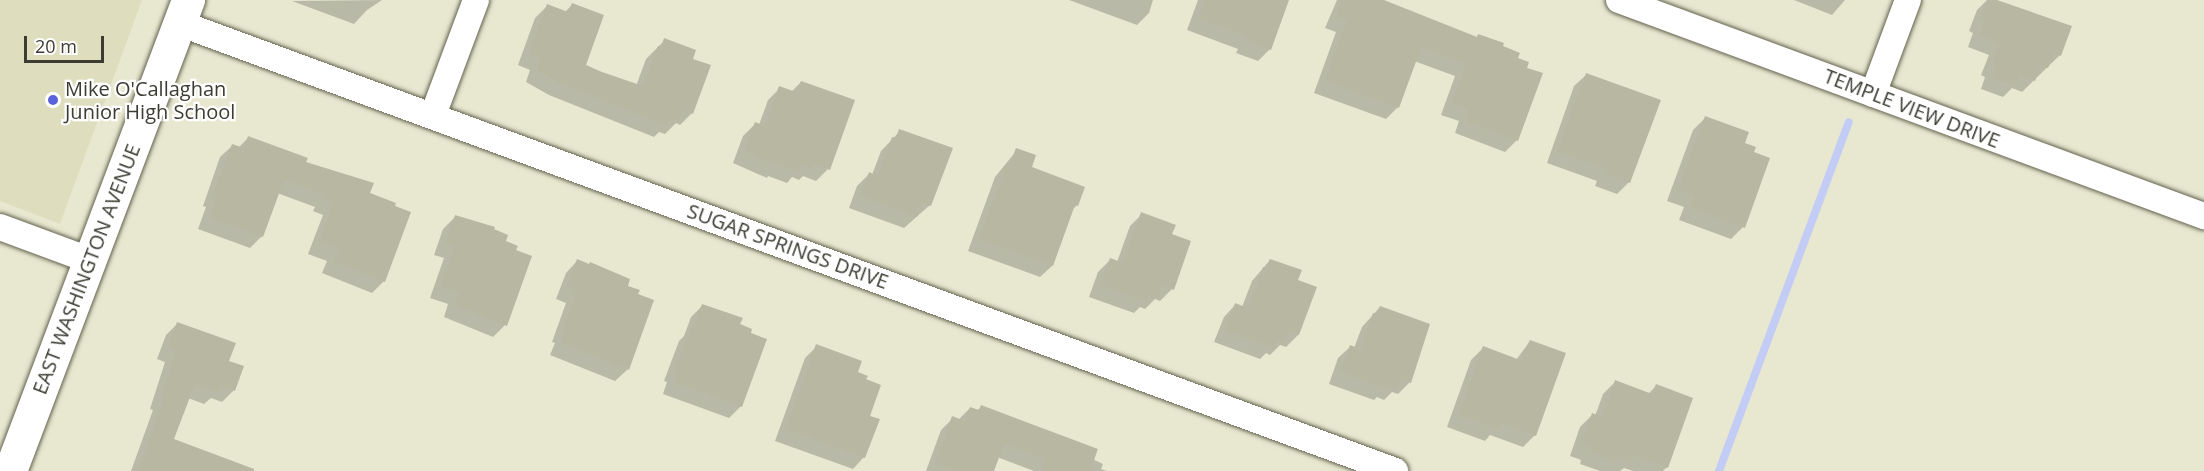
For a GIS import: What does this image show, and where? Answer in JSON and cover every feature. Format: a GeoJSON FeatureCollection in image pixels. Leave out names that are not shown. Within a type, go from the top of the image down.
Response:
{"type":"FeatureCollection","features":[{"type":"Feature","properties":{"kind":"street"},"geometry":{"type":"LineString","coordinates":[[433,115],[476,0]]}},
{"type":"Feature","properties":{"kind":"street","name":"TEMPLE VIEW DRIVE"},"geometry":{"type":"LineString","coordinates":[[1619,0],[2204,216]]}},
{"type":"Feature","properties":{"kind":"street"},"geometry":{"type":"LineString","coordinates":[[1873,94],[1908,0]]}},
{"type":"Feature","properties":{"kind":"street","name":"SUGAR SPRINGS DRIVE"},"geometry":{"type":"LineString","coordinates":[[184,12],[433,115],[1395,471]]}},
{"type":"Feature","properties":{"kind":"street","name":"EAST WASHINGTON AVENUE"},"geometry":{"type":"LineString","coordinates":[[10,471],[184,12]]}},
{"type":"Feature","properties":{"kind":"street"},"geometry":{"type":"LineString","coordinates":[[0,227],[89,260]]}},
{"type":"Feature","properties":{"kind":"shaded area","name":"Mike O'Callaghan Junior High School"},"geometry":{"type":"Polygon","coordinates":[[[0,0],[142,0],[60,224],[0,201],[0,0]]]}},
{"type":"Feature","properties":{"kind":"building"},"geometry":{"type":"Polygon","coordinates":[[[1205,0],[1289,0],[1271,50],[1247,41],[1249,37],[1198,18],[1205,0]]]}},
{"type":"Feature","properties":{"kind":"building"},"geometry":{"type":"Polygon","coordinates":[[[1342,0],[1384,0],[1477,37],[1478,34],[1504,43],[1503,46],[1520,53],[1518,58],[1529,62],[1527,68],[1543,73],[1518,141],[1466,122],[1470,110],[1452,103],[1466,64],[1421,48],[1399,108],[1325,81],[1347,20],[1336,16],[1342,0]]]}},
{"type":"Feature","properties":{"kind":"building"},"geometry":{"type":"Polygon","coordinates":[[[1987,0],[1997,0],[2072,26],[2061,56],[2054,53],[2048,68],[2041,65],[2035,81],[2020,75],[2016,86],[1992,78],[1996,65],[1992,63],[2000,43],[1979,36],[1984,21],[1980,19],[1987,0]]]}},
{"type":"Feature","properties":{"kind":"building"},"geometry":{"type":"Polygon","coordinates":[[[572,3],[604,15],[586,65],[602,72],[643,86],[658,46],[661,47],[664,38],[696,50],[693,59],[711,65],[693,114],[683,110],[678,123],[670,120],[668,126],[561,84],[537,70],[541,58],[529,53],[547,4],[568,12],[572,3]]]}},
{"type":"Feature","properties":{"kind":"building"},"geometry":{"type":"Polygon","coordinates":[[[1586,73],[1661,100],[1630,183],[1606,174],[1608,169],[1557,151],[1586,73]]]}},
{"type":"Feature","properties":{"kind":"building"},"geometry":{"type":"Polygon","coordinates":[[[801,81],[855,100],[830,170],[814,164],[812,169],[802,165],[800,172],[756,158],[757,156],[744,151],[755,122],[765,126],[779,86],[796,92],[801,81]]]}},
{"type":"Feature","properties":{"kind":"building"},"geometry":{"type":"Polygon","coordinates":[[[1705,116],[1749,132],[1745,143],[1756,147],[1754,152],[1770,158],[1745,228],[1690,208],[1695,195],[1678,189],[1705,116]]]}},
{"type":"Feature","properties":{"kind":"building"},"geometry":{"type":"Polygon","coordinates":[[[899,129],[953,148],[931,206],[922,203],[917,217],[860,196],[869,172],[878,176],[892,137],[896,138],[899,129]]]}},
{"type":"Feature","properties":{"kind":"building"},"geometry":{"type":"Polygon","coordinates":[[[248,136],[308,158],[306,162],[374,183],[370,193],[396,203],[395,206],[411,212],[385,282],[333,261],[338,249],[319,242],[333,203],[324,199],[326,195],[284,180],[263,237],[209,218],[217,195],[213,194],[232,144],[244,148],[248,136]]]}},
{"type":"Feature","properties":{"kind":"building"},"geometry":{"type":"Polygon","coordinates":[[[1016,148],[1036,155],[1032,167],[1085,187],[1078,206],[1075,205],[1053,266],[979,240],[1007,163],[1010,164],[1016,148]]]}},
{"type":"Feature","properties":{"kind":"building"},"geometry":{"type":"Polygon","coordinates":[[[1141,212],[1176,225],[1172,234],[1191,241],[1174,290],[1162,286],[1158,298],[1150,295],[1147,302],[1100,285],[1110,258],[1123,263],[1141,212]]]}},
{"type":"Feature","properties":{"kind":"building"},"geometry":{"type":"Polygon","coordinates":[[[455,215],[495,227],[494,229],[508,235],[506,241],[518,246],[516,250],[532,256],[507,326],[455,305],[459,292],[440,286],[455,247],[445,243],[455,215]]]}},
{"type":"Feature","properties":{"kind":"building"},"geometry":{"type":"Polygon","coordinates":[[[577,259],[630,279],[628,286],[640,290],[638,294],[654,300],[629,370],[561,343],[565,331],[563,330],[577,291],[567,287],[577,259]]]}},
{"type":"Feature","properties":{"kind":"building"},"geometry":{"type":"Polygon","coordinates":[[[1270,259],[1302,270],[1298,280],[1317,287],[1299,335],[1288,331],[1283,343],[1276,341],[1273,348],[1225,330],[1235,303],[1248,308],[1263,267],[1266,268],[1270,259]]]}},
{"type":"Feature","properties":{"kind":"building"},"geometry":{"type":"Polygon","coordinates":[[[702,304],[743,318],[740,324],[752,329],[751,333],[767,339],[742,407],[674,382],[678,370],[675,369],[702,304]]]}},
{"type":"Feature","properties":{"kind":"building"},"geometry":{"type":"Polygon","coordinates":[[[1380,306],[1430,324],[1411,383],[1401,379],[1397,389],[1388,386],[1387,389],[1340,372],[1350,345],[1360,349],[1373,313],[1377,315],[1380,306]]]}},
{"type":"Feature","properties":{"kind":"building"},"geometry":{"type":"Polygon","coordinates":[[[177,322],[236,343],[229,361],[244,366],[235,391],[220,385],[218,393],[195,384],[174,439],[254,469],[254,471],[138,471],[164,398],[161,397],[176,350],[168,347],[177,322]]]}},
{"type":"Feature","properties":{"kind":"building"},"geometry":{"type":"Polygon","coordinates":[[[1530,340],[1566,353],[1536,436],[1501,423],[1498,430],[1458,415],[1483,346],[1520,360],[1530,340]]]}},
{"type":"Feature","properties":{"kind":"building"},"geometry":{"type":"Polygon","coordinates":[[[816,344],[862,361],[858,372],[868,376],[866,379],[881,385],[870,416],[880,419],[865,458],[786,429],[816,344]]]}},
{"type":"Feature","properties":{"kind":"building"},"geometry":{"type":"Polygon","coordinates":[[[1615,380],[1652,394],[1656,384],[1693,398],[1668,468],[1633,455],[1631,463],[1618,458],[1617,462],[1590,452],[1592,448],[1581,444],[1592,413],[1601,416],[1615,380]]]}},
{"type":"Feature","properties":{"kind":"building"},"geometry":{"type":"Polygon","coordinates":[[[981,405],[1098,449],[1090,471],[1041,471],[1045,459],[1004,444],[994,471],[955,471],[935,464],[952,416],[965,421],[970,407],[979,410],[981,405]]]}},
{"type":"Feature","properties":{"kind":"waterway"},"geometry":{"type":"LineString","coordinates":[[1719,471],[1849,122]]}},
{"type":"Feature","properties":{"kind":"place","name":"Mike O'Callaghan Junior High School"},"geometry":{"type":"Point","coordinates":[53,100]}}]}
